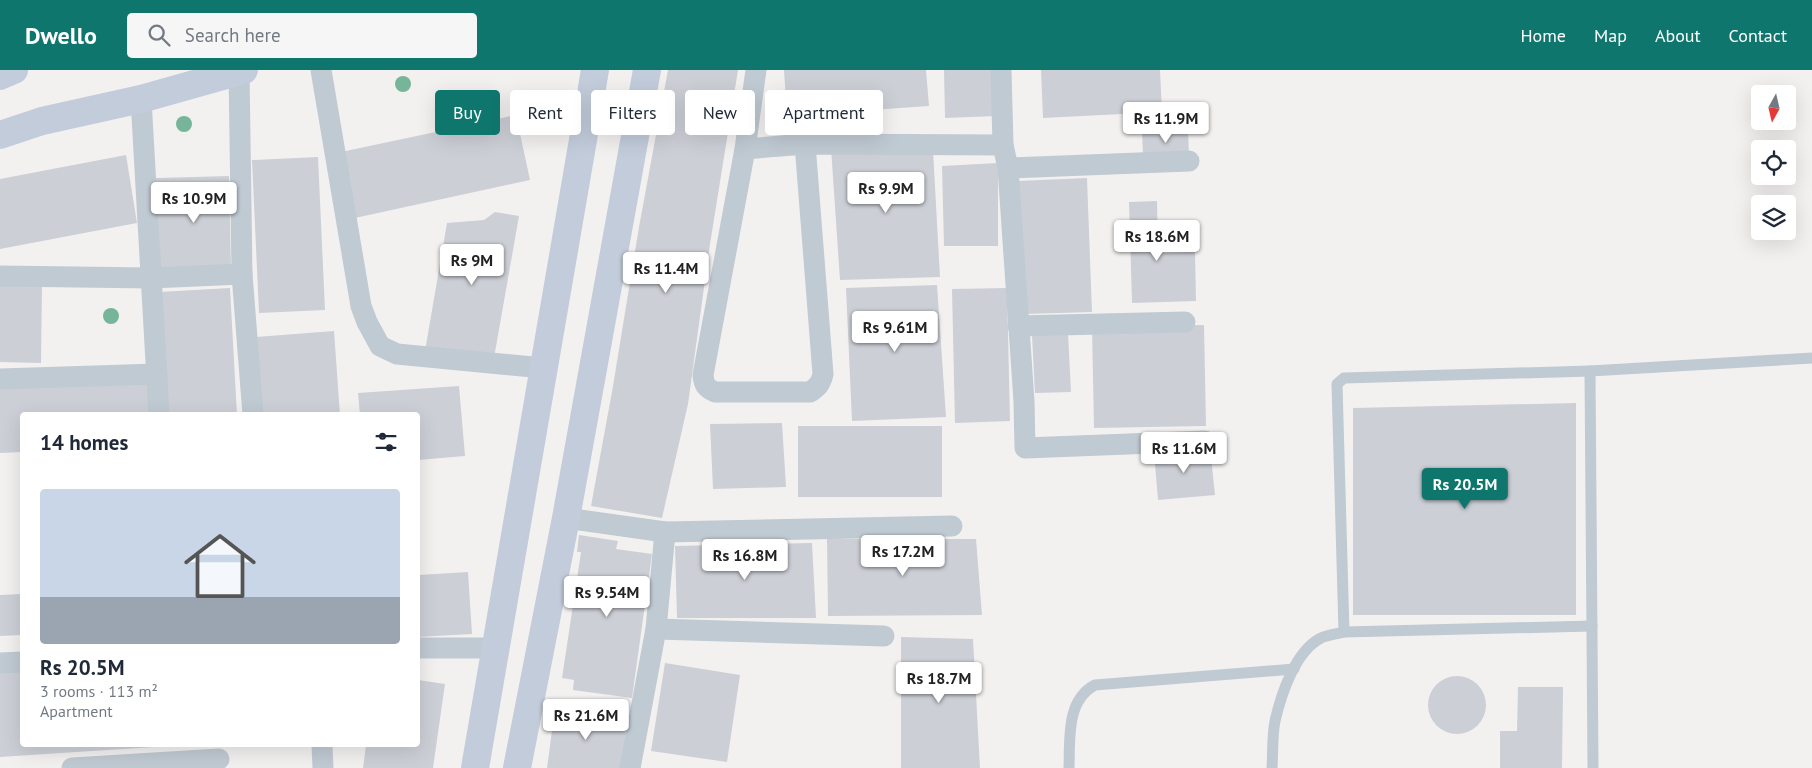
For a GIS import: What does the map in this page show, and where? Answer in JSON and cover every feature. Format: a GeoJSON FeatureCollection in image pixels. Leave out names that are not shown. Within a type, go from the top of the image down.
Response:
{"type":"FeatureCollection","features":[{"type":"Feature","properties":{"kind":"street"},"geometry":{"type":"LineString","coordinates":[[0,76],[14,70]]}},
{"type":"Feature","properties":{"kind":"street"},"geometry":{"type":"LineString","coordinates":[[0,135],[42,120],[141,99],[241,70],[242,274],[253,412]]}},
{"type":"Feature","properties":{"kind":"street"},"geometry":{"type":"LineString","coordinates":[[320,70],[361,306],[380,346],[397,354],[543,368]]}},
{"type":"Feature","properties":{"kind":"street"},"geometry":{"type":"LineString","coordinates":[[475,768],[595,70]]}},
{"type":"Feature","properties":{"kind":"street"},"geometry":{"type":"LineString","coordinates":[[518,768],[566,518],[647,70]]}},
{"type":"Feature","properties":{"kind":"street"},"geometry":{"type":"LineString","coordinates":[[756,70],[745,149],[703,375],[704,384],[708,389],[715,392],[810,392],[821,382],[823,374],[805,144]]}},
{"type":"Feature","properties":{"kind":"street"},"geometry":{"type":"LineString","coordinates":[[1001,70],[1003,145],[1008,168],[1024,401],[1025,448],[1205,441]]}},
{"type":"Feature","properties":{"kind":"street"},"geometry":{"type":"LineString","coordinates":[[141,99],[159,412]]}},
{"type":"Feature","properties":{"kind":"street"},"geometry":{"type":"LineString","coordinates":[[745,149],[805,144],[1003,145]]}},
{"type":"Feature","properties":{"kind":"street"},"geometry":{"type":"LineString","coordinates":[[1008,168],[1189,161]]}},
{"type":"Feature","properties":{"kind":"street"},"geometry":{"type":"LineString","coordinates":[[0,276],[151,278],[242,274]]}},
{"type":"Feature","properties":{"kind":"street"},"geometry":{"type":"LineString","coordinates":[[1018,326],[1185,322]]}},
{"type":"Feature","properties":{"kind":"street"},"geometry":{"type":"LineString","coordinates":[[0,379],[157,374]]}},
{"type":"Feature","properties":{"kind":"street"},"geometry":{"type":"LineString","coordinates":[[566,518],[665,532],[952,526]]}},
{"type":"Feature","properties":{"kind":"street"},"geometry":{"type":"LineString","coordinates":[[630,768],[656,629],[665,532]]}},
{"type":"Feature","properties":{"kind":"street"},"geometry":{"type":"LineString","coordinates":[[656,629],[884,636]]}},
{"type":"Feature","properties":{"kind":"street"},"geometry":{"type":"LineString","coordinates":[[420,648],[494,658],[536,673]]}},
{"type":"Feature","properties":{"kind":"street"},"geometry":{"type":"LineString","coordinates":[[0,663],[20,662]]}},
{"type":"Feature","properties":{"kind":"street"},"geometry":{"type":"LineString","coordinates":[[322,747],[323,768]]}},
{"type":"Feature","properties":{"kind":"street"},"geometry":{"type":"LineString","coordinates":[[72,768],[219,759]]}},
{"type":"Feature","properties":{"kind":"lane"},"geometry":{"type":"LineString","coordinates":[[1344,632],[1337,384],[1340,380],[1344,378],[1590,371],[1812,358]]}},
{"type":"Feature","properties":{"kind":"lane"},"geometry":{"type":"LineString","coordinates":[[1590,371],[1593,768]]}},
{"type":"Feature","properties":{"kind":"lane"},"geometry":{"type":"LineString","coordinates":[[1272,768],[1275,723],[1284,688],[1308,648],[1322,638],[1344,632],[1592,626]]}},
{"type":"Feature","properties":{"kind":"lane"},"geometry":{"type":"LineString","coordinates":[[1069,768],[1074,712],[1085,690],[1095,685],[1294,669]]}},
{"type":"Feature","properties":{"kind":"building"},"geometry":{"type":"Polygon","coordinates":[[[668,70],[738,70],[735,90],[685,90],[685,135],[728,135],[710,244],[688,404],[662,518],[591,506],[656,135],[675,135],[675,90],[664,90],[668,70]]]}},
{"type":"Feature","properties":{"kind":"building"},"geometry":{"type":"Polygon","coordinates":[[[784,70],[926,70],[929,106],[883,109],[883,90],[785,90],[784,70]]]}},
{"type":"Feature","properties":{"kind":"building"},"geometry":{"type":"Polygon","coordinates":[[[944,70],[995,70],[997,116],[945,118],[944,70]]]}},
{"type":"Feature","properties":{"kind":"building"},"geometry":{"type":"Polygon","coordinates":[[[1041,70],[1160,70],[1162,112],[1043,118],[1041,70]]]}},
{"type":"Feature","properties":{"kind":"building"},"geometry":{"type":"Polygon","coordinates":[[[510,116],[510,135],[520,135],[530,180],[355,218],[341,152],[435,132],[435,135],[500,135],[500,118],[510,116]]]}},
{"type":"Feature","properties":{"kind":"building"},"geometry":{"type":"Polygon","coordinates":[[[1188,130],[1189,156],[1143,157],[1142,131],[1188,130]]]}},
{"type":"Feature","properties":{"kind":"building"},"geometry":{"type":"Polygon","coordinates":[[[831,148],[933,150],[940,277],[840,280],[831,148]]]}},
{"type":"Feature","properties":{"kind":"building"},"geometry":{"type":"Polygon","coordinates":[[[126,155],[137,223],[0,249],[0,179],[126,155]]]}},
{"type":"Feature","properties":{"kind":"building"},"geometry":{"type":"Polygon","coordinates":[[[318,157],[325,310],[259,313],[252,160],[318,157]]]}},
{"type":"Feature","properties":{"kind":"building"},"geometry":{"type":"Polygon","coordinates":[[[998,163],[998,246],[944,246],[942,166],[998,163]]]}},
{"type":"Feature","properties":{"kind":"building"},"geometry":{"type":"Polygon","coordinates":[[[229,176],[231,270],[158,272],[156,178],[229,176]]]}},
{"type":"Feature","properties":{"kind":"building"},"geometry":{"type":"Polygon","coordinates":[[[1087,178],[1092,312],[1024,314],[1018,181],[1087,178]]]}},
{"type":"Feature","properties":{"kind":"building"},"geometry":{"type":"Polygon","coordinates":[[[1157,201],[1158,253],[1195,252],[1196,301],[1132,303],[1129,202],[1157,201]]]}},
{"type":"Feature","properties":{"kind":"building"},"geometry":{"type":"Polygon","coordinates":[[[495,212],[519,216],[494,358],[425,351],[447,223],[484,220],[495,212]]]}},
{"type":"Feature","properties":{"kind":"building"},"geometry":{"type":"Polygon","coordinates":[[[0,285],[42,285],[41,363],[0,362],[0,285]]]}},
{"type":"Feature","properties":{"kind":"building"},"geometry":{"type":"Polygon","coordinates":[[[937,285],[946,417],[852,421],[846,288],[937,285]]]}},
{"type":"Feature","properties":{"kind":"building"},"geometry":{"type":"Polygon","coordinates":[[[230,288],[237,412],[165,412],[159,292],[230,288]]]}},
{"type":"Feature","properties":{"kind":"building"},"geometry":{"type":"Polygon","coordinates":[[[1007,288],[1010,421],[955,423],[952,289],[1007,288]]]}},
{"type":"Feature","properties":{"kind":"building"},"geometry":{"type":"Polygon","coordinates":[[[1204,325],[1206,426],[1094,428],[1092,327],[1204,325]]]}},
{"type":"Feature","properties":{"kind":"building"},"geometry":{"type":"Polygon","coordinates":[[[334,331],[340,412],[262,412],[256,337],[334,331]]]}},
{"type":"Feature","properties":{"kind":"building"},"geometry":{"type":"Polygon","coordinates":[[[1068,333],[1071,392],[1035,393],[1032,335],[1068,333]]]}},
{"type":"Feature","properties":{"kind":"building"},"geometry":{"type":"Polygon","coordinates":[[[153,380],[154,412],[20,412],[20,452],[0,453],[0,387],[153,380]]]}},
{"type":"Feature","properties":{"kind":"building"},"geometry":{"type":"Polygon","coordinates":[[[459,386],[465,456],[420,460],[420,412],[360,412],[358,393],[459,386]]]}},
{"type":"Feature","properties":{"kind":"building"},"geometry":{"type":"Polygon","coordinates":[[[1576,403],[1576,615],[1353,615],[1353,408],[1576,403]]]}},
{"type":"Feature","properties":{"kind":"building"},"geometry":{"type":"Polygon","coordinates":[[[782,423],[786,487],[713,489],[710,424],[782,423]]]}},
{"type":"Feature","properties":{"kind":"building"},"geometry":{"type":"Polygon","coordinates":[[[798,426],[942,426],[942,497],[798,497],[798,426]]]}},
{"type":"Feature","properties":{"kind":"building"},"geometry":{"type":"Polygon","coordinates":[[[1210,447],[1215,495],[1158,500],[1154,452],[1210,447]]]}},
{"type":"Feature","properties":{"kind":"building"},"geometry":{"type":"Polygon","coordinates":[[[579,535],[618,541],[616,549],[652,554],[632,698],[573,690],[574,680],[562,678],[581,552],[577,552],[579,535]]]}},
{"type":"Feature","properties":{"kind":"building"},"geometry":{"type":"Polygon","coordinates":[[[827,539],[976,539],[982,615],[828,616],[827,539]]]}},
{"type":"Feature","properties":{"kind":"building"},"geometry":{"type":"Polygon","coordinates":[[[812,543],[816,618],[677,618],[675,546],[812,543]]]}},
{"type":"Feature","properties":{"kind":"building"},"geometry":{"type":"Polygon","coordinates":[[[468,572],[472,634],[420,637],[420,575],[468,572]]]}},
{"type":"Feature","properties":{"kind":"building"},"geometry":{"type":"Polygon","coordinates":[[[20,594],[20,635],[0,636],[0,595],[20,594]]]}},
{"type":"Feature","properties":{"kind":"building"},"geometry":{"type":"Polygon","coordinates":[[[901,637],[973,639],[980,768],[901,768],[901,637]]]}},
{"type":"Feature","properties":{"kind":"building"},"geometry":{"type":"Polygon","coordinates":[[[665,663],[740,675],[727,762],[651,751],[665,663]]]}},
{"type":"Feature","properties":{"kind":"building"},"geometry":{"type":"Polygon","coordinates":[[[20,667],[20,747],[154,747],[0,757],[0,668],[20,667]]]}},
{"type":"Feature","properties":{"kind":"building"},"geometry":{"type":"Polygon","coordinates":[[[1457,676],[1468,678],[1481,689],[1486,705],[1484,716],[1473,729],[1457,734],[1446,732],[1433,721],[1428,705],[1430,694],[1441,681],[1457,676]]]}},
{"type":"Feature","properties":{"kind":"building"},"geometry":{"type":"Polygon","coordinates":[[[420,680],[445,684],[433,768],[363,768],[366,747],[420,747],[420,680]]]}},
{"type":"Feature","properties":{"kind":"building"},"geometry":{"type":"Polygon","coordinates":[[[1518,687],[1563,687],[1562,768],[1500,768],[1500,731],[1517,731],[1518,687]]]}},
{"type":"Feature","properties":{"kind":"building"},"geometry":{"type":"Polygon","coordinates":[[[555,708],[593,713],[593,718],[628,723],[621,768],[547,768],[555,708]]]}}]}
